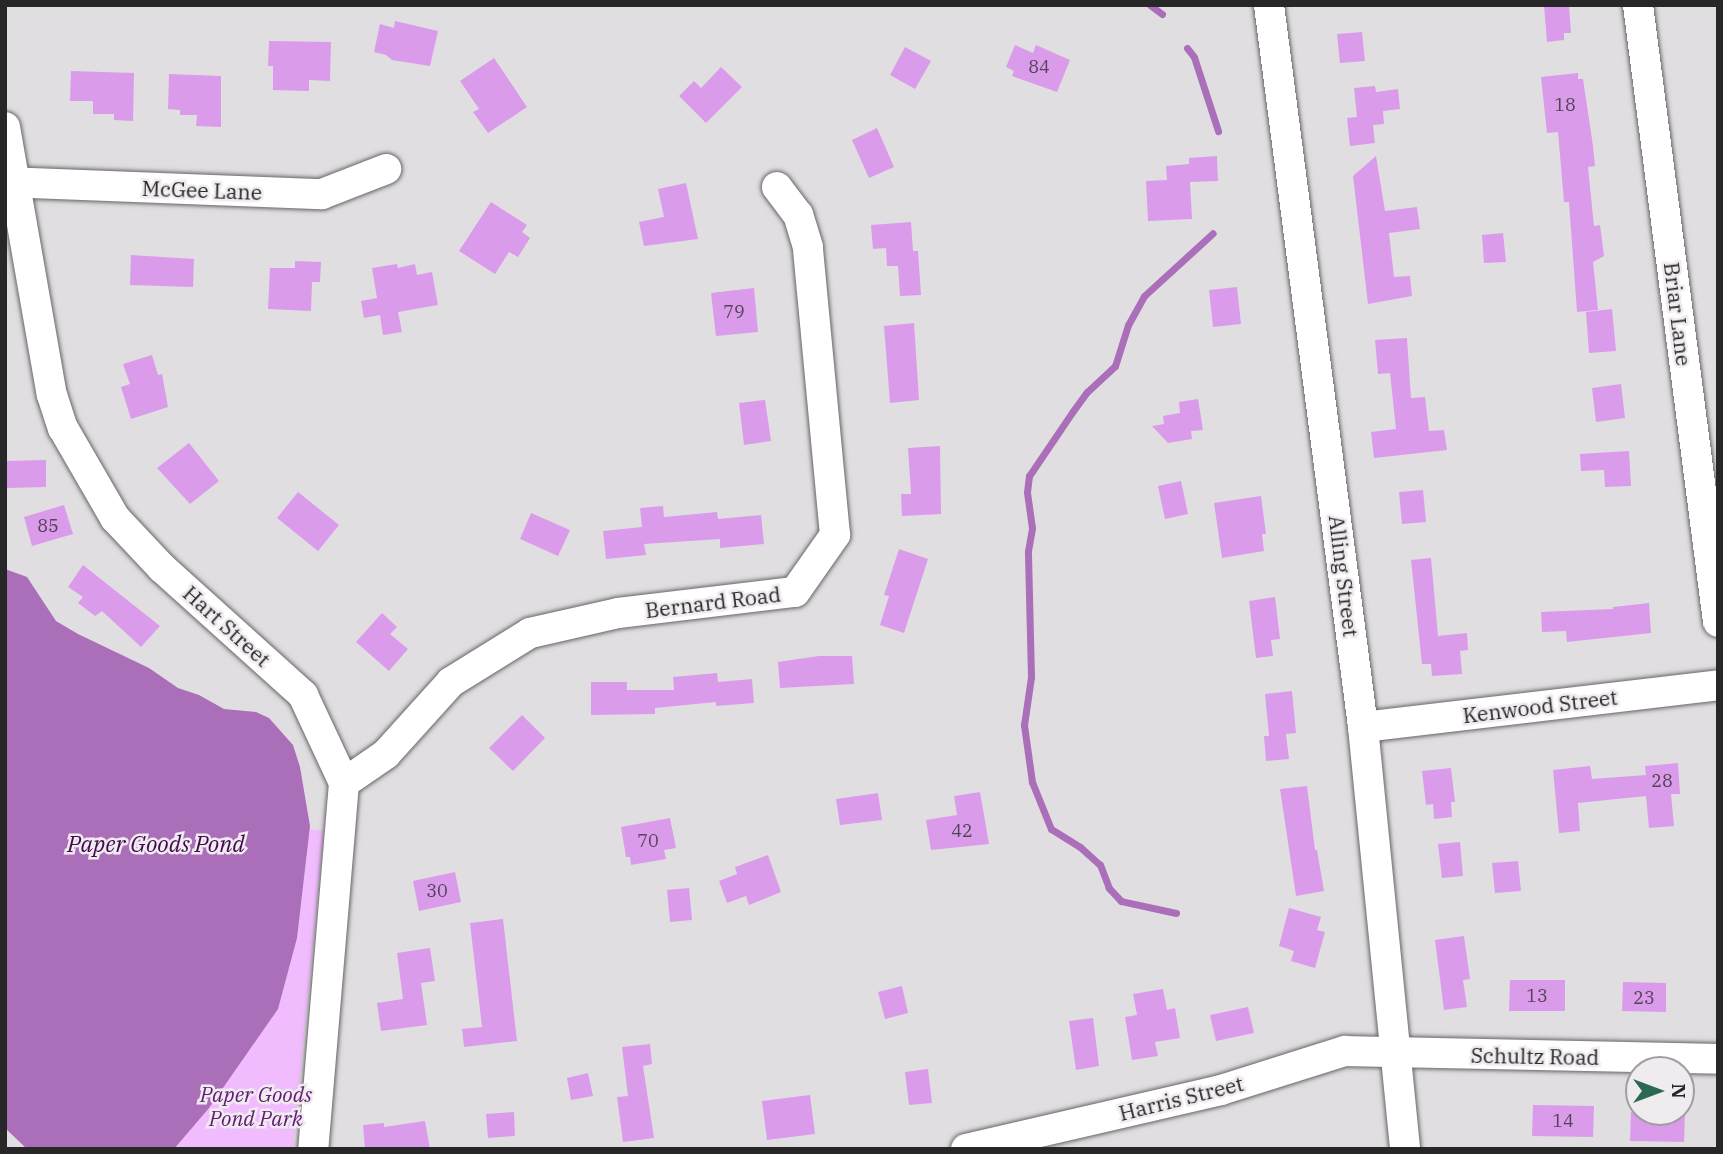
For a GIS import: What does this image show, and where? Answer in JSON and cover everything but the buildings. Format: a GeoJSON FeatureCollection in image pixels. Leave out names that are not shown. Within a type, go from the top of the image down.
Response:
{"type":"FeatureCollection","features":[{"type":"Feature","properties":{"kind":"street","name":"Alling Street"},"geometry":{"type":"LineString","coordinates":[[1269,5],[1363,727],[1405,1149]]}},
{"type":"Feature","properties":{"kind":"street","name":"Briar Lane"},"geometry":{"type":"LineString","coordinates":[[1638,5],[1718,622]]}},
{"type":"Feature","properties":{"kind":"street","name":"Hart Street"},"geometry":{"type":"LineString","coordinates":[[5,127],[10,183],[52,395],[63,428],[115,518],[162,568],[303,695],[344,783],[313,1149]]}},
{"type":"Feature","properties":{"kind":"street","name":"McGee Lane"},"geometry":{"type":"LineString","coordinates":[[10,183],[323,194],[386,169]]}},
{"type":"Feature","properties":{"kind":"street","name":"Bernard Road"},"geometry":{"type":"LineString","coordinates":[[344,783],[386,754],[451,682],[530,633],[618,613],[795,592],[835,534],[808,247],[798,215],[777,187]]}},
{"type":"Feature","properties":{"kind":"street","name":"Kenwood Street"},"geometry":{"type":"LineString","coordinates":[[1363,727],[1718,685]]}},
{"type":"Feature","properties":{"kind":"street","name":"Harris Street"},"geometry":{"type":"LineString","coordinates":[[966,1149],[1221,1090],[1345,1051],[1395,1053]]}},
{"type":"Feature","properties":{"kind":"street","name":"Schultz Road"},"geometry":{"type":"LineString","coordinates":[[1395,1053],[1718,1059]]}},
{"type":"Feature","properties":{"kind":"green space","name":"Paper Goods Pond Park"},"geometry":{"type":"Polygon","coordinates":[[[309,829],[324,831],[293,1149],[174,1149],[272,1018],[309,829]]]}},
{"type":"Feature","properties":{"kind":"water","name":"Paper Goods Pond"},"geometry":{"type":"Polygon","coordinates":[[[5,569],[27,577],[56,621],[78,634],[149,668],[178,688],[199,695],[224,709],[256,712],[269,718],[293,745],[300,767],[310,826],[297,938],[278,1009],[209,1108],[174,1149],[27,1149],[5,1128],[5,569]]]}},
{"type":"Feature","properties":{"kind":"waterway"},"geometry":{"type":"LineString","coordinates":[[1150,5],[1162,14]]}},
{"type":"Feature","properties":{"kind":"waterway"},"geometry":{"type":"LineString","coordinates":[[1187,48],[1194,57],[1218,131]]}},
{"type":"Feature","properties":{"kind":"waterway"},"geometry":{"type":"LineString","coordinates":[[1176,913],[1121,901],[1109,888],[1100,865],[1080,847],[1051,829],[1032,782],[1024,725],[1031,677],[1028,551],[1032,528],[1027,492],[1029,476],[1073,411],[1087,392],[1115,366],[1128,325],[1144,296],[1213,233]]}}]}
